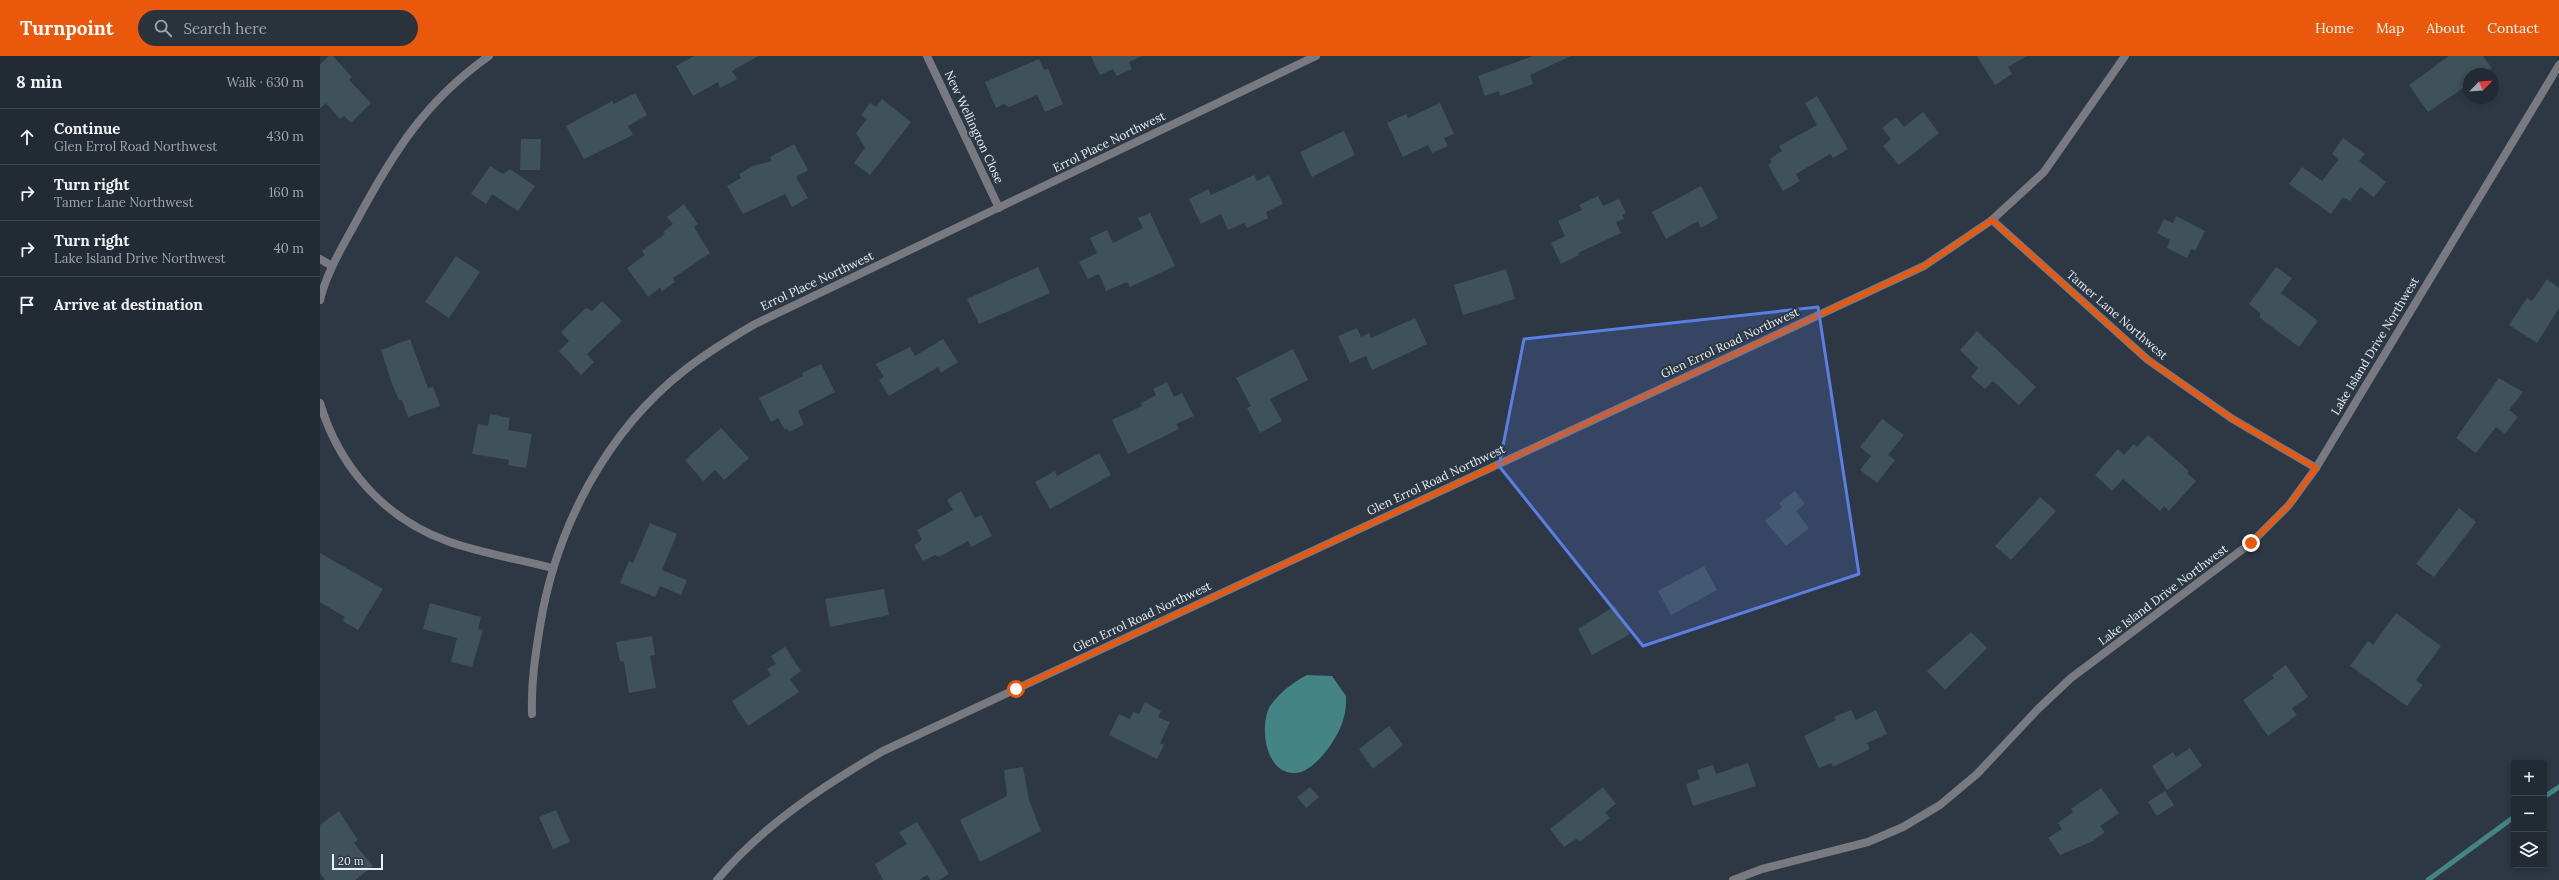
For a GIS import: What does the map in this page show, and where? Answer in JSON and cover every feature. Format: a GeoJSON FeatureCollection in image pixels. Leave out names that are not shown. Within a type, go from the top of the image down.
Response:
{"type":"FeatureCollection","features":[{"type":"Feature","properties":{"kind":"street"},"geometry":{"type":"LineString","coordinates":[[320,300],[332,266],[389,162],[408,133],[444,92],[489,56]]}},
{"type":"Feature","properties":{"kind":"street","name":"New Wellington Close"},"geometry":{"type":"LineString","coordinates":[[927,56],[999,208]]}},
{"type":"Feature","properties":{"kind":"street","name":"Errol Place Northwest"},"geometry":{"type":"LineString","coordinates":[[532,714],[531,683],[544,602],[552,568],[572,516],[602,462],[640,412],[685,369],[719,345],[755,324],[1316,56]]}},
{"type":"Feature","properties":{"kind":"street","name":"Glen Errol Road Northwest"},"geometry":{"type":"LineString","coordinates":[[717,880],[758,839],[798,805],[840,776],[883,751],[1924,266],[1992,220],[2044,172],[2125,56]]}},
{"type":"Feature","properties":{"kind":"street","name":"Lake Island Drive Northwest"},"geometry":{"type":"LineString","coordinates":[[1733,880],[1762,869],[1868,842],[1903,827],[1940,805],[1977,774],[2038,709],[2071,678],[2251,543],[2289,505],[2316,468],[2559,65]]}},
{"type":"Feature","properties":{"kind":"street","name":"Tamer Lane Northwest"},"geometry":{"type":"LineString","coordinates":[[1992,220],[2148,360],[2231,418],[2316,468]]}},
{"type":"Feature","properties":{"kind":"street"},"geometry":{"type":"LineString","coordinates":[[320,260],[332,266]]}},
{"type":"Feature","properties":{"kind":"street"},"geometry":{"type":"LineString","coordinates":[[320,404],[335,441],[350,468],[379,500],[404,520],[447,541],[552,568]]}},
{"type":"Feature","properties":{"kind":"highlighted area"},"geometry":{"type":"Polygon","coordinates":[[[1818,307],[1859,574],[1643,646],[1499,466],[1524,339],[1818,307]]]}},
{"type":"Feature","properties":{"kind":"shaded area"},"geometry":{"type":"Polygon","coordinates":[[[1307,675],[1332,676],[1346,696],[1345,711],[1341,727],[1331,745],[1310,768],[1302,772],[1294,773],[1284,771],[1276,765],[1271,757],[1267,747],[1265,725],[1270,706],[1278,696],[1296,681],[1307,675]]]}},
{"type":"Feature","properties":{"kind":"building"},"geometry":{"type":"Polygon","coordinates":[[[329,56],[333,56],[352,77],[349,80],[371,103],[351,123],[344,116],[340,119],[326,103],[320,108],[320,64],[329,56]]]}},
{"type":"Feature","properties":{"kind":"building"},"geometry":{"type":"Polygon","coordinates":[[[694,56],[758,56],[732,71],[737,79],[720,88],[718,82],[693,96],[676,66],[694,56]]]}},
{"type":"Feature","properties":{"kind":"building"},"geometry":{"type":"Polygon","coordinates":[[[1091,56],[1142,56],[1129,62],[1132,69],[1117,76],[1113,69],[1100,75],[1091,56]]]}},
{"type":"Feature","properties":{"kind":"building"},"geometry":{"type":"Polygon","coordinates":[[[1533,56],[1571,56],[1530,75],[1533,84],[1500,96],[1499,91],[1485,96],[1478,76],[1533,56]]]}},
{"type":"Feature","properties":{"kind":"building"},"geometry":{"type":"Polygon","coordinates":[[[1977,56],[2027,56],[2008,67],[2012,74],[1995,85],[1977,56]]]}},
{"type":"Feature","properties":{"kind":"building"},"geometry":{"type":"Polygon","coordinates":[[[2449,56],[2483,56],[2492,68],[2463,68],[2463,88],[2428,112],[2409,85],[2449,56]]]}},
{"type":"Feature","properties":{"kind":"building"},"geometry":{"type":"Polygon","coordinates":[[[1039,59],[1044,70],[1048,69],[1063,104],[1045,112],[1037,95],[1009,107],[1004,104],[996,108],[985,82],[1039,59]]]}},
{"type":"Feature","properties":{"kind":"building"},"geometry":{"type":"Polygon","coordinates":[[[635,93],[647,115],[628,126],[633,135],[584,159],[566,126],[612,101],[614,104],[635,93]]]}},
{"type":"Feature","properties":{"kind":"building"},"geometry":{"type":"Polygon","coordinates":[[[1817,96],[1848,149],[1833,158],[1830,154],[1796,174],[1800,181],[1783,191],[1768,165],[1772,162],[1770,159],[1782,151],[1779,146],[1817,125],[1805,103],[1817,96]]]}},
{"type":"Feature","properties":{"kind":"building"},"geometry":{"type":"Polygon","coordinates":[[[882,99],[911,122],[870,175],[854,163],[865,148],[856,133],[867,119],[861,115],[870,103],[876,107],[882,99]]]}},
{"type":"Feature","properties":{"kind":"building"},"geometry":{"type":"Polygon","coordinates":[[[1440,103],[1454,134],[1444,138],[1448,146],[1432,153],[1428,145],[1403,157],[1387,123],[1406,114],[1408,118],[1440,103]]]}},
{"type":"Feature","properties":{"kind":"building"},"geometry":{"type":"Polygon","coordinates":[[[1923,112],[1939,133],[1899,165],[1883,146],[1891,139],[1882,128],[1896,117],[1904,127],[1923,112]]]}},
{"type":"Feature","properties":{"kind":"building"},"geometry":{"type":"Polygon","coordinates":[[[1344,131],[1355,155],[1312,177],[1300,152],[1344,131]]]}},
{"type":"Feature","properties":{"kind":"building"},"geometry":{"type":"Polygon","coordinates":[[[2343,138],[2365,154],[2359,161],[2386,182],[2374,197],[2360,187],[2350,201],[2343,197],[2331,214],[2289,184],[2302,167],[2322,181],[2339,159],[2332,154],[2343,138]]]}},
{"type":"Feature","properties":{"kind":"building"},"geometry":{"type":"Polygon","coordinates":[[[521,139],[541,139],[540,170],[520,170],[521,139]]]}},
{"type":"Feature","properties":{"kind":"building"},"geometry":{"type":"Polygon","coordinates":[[[794,144],[808,170],[796,177],[808,198],[792,207],[785,194],[743,214],[727,186],[741,178],[739,174],[753,166],[772,161],[770,157],[794,144]]]}},
{"type":"Feature","properties":{"kind":"building"},"geometry":{"type":"Polygon","coordinates":[[[490,166],[503,174],[510,169],[535,186],[518,211],[492,194],[486,204],[471,194],[490,166]]]}},
{"type":"Feature","properties":{"kind":"building"},"geometry":{"type":"Polygon","coordinates":[[[1254,175],[1257,181],[1269,175],[1283,204],[1266,212],[1268,218],[1247,228],[1244,223],[1228,230],[1221,214],[1201,224],[1189,199],[1208,189],[1211,195],[1254,175]]]}},
{"type":"Feature","properties":{"kind":"building"},"geometry":{"type":"Polygon","coordinates":[[[1701,186],[1718,218],[1701,228],[1698,221],[1666,239],[1652,212],[1701,186]]]}},
{"type":"Feature","properties":{"kind":"building"},"geometry":{"type":"Polygon","coordinates":[[[1598,196],[1603,206],[1619,199],[1626,213],[1622,215],[1624,219],[1616,222],[1621,233],[1578,253],[1579,255],[1561,264],[1551,243],[1565,236],[1558,221],[1582,210],[1579,205],[1598,196]]]}},
{"type":"Feature","properties":{"kind":"building"},"geometry":{"type":"Polygon","coordinates":[[[684,204],[698,224],[694,227],[710,253],[673,278],[675,282],[662,291],[660,288],[648,297],[627,268],[645,255],[642,251],[665,234],[663,232],[673,224],[667,217],[684,204]]]}},
{"type":"Feature","properties":{"kind":"building"},"geometry":{"type":"Polygon","coordinates":[[[1150,213],[1175,266],[1130,287],[1127,282],[1106,291],[1099,274],[1088,279],[1079,262],[1097,253],[1090,238],[1107,230],[1113,243],[1143,228],[1138,218],[1150,213]]]}},
{"type":"Feature","properties":{"kind":"building"},"geometry":{"type":"Polygon","coordinates":[[[2176,216],[2205,231],[2195,251],[2191,249],[2187,258],[2167,248],[2170,240],[2157,233],[2164,219],[2173,223],[2176,216]]]}},
{"type":"Feature","properties":{"kind":"building"},"geometry":{"type":"Polygon","coordinates":[[[456,256],[480,272],[449,318],[425,302],[456,256]]]}},
{"type":"Feature","properties":{"kind":"building"},"geometry":{"type":"Polygon","coordinates":[[[1038,267],[1050,293],[979,324],[967,299],[1038,267]]]}},
{"type":"Feature","properties":{"kind":"building"},"geometry":{"type":"Polygon","coordinates":[[[2276,267],[2292,278],[2281,293],[2318,321],[2299,347],[2260,318],[2260,313],[2249,304],[2276,267]]]}},
{"type":"Feature","properties":{"kind":"building"},"geometry":{"type":"Polygon","coordinates":[[[1506,269],[1515,299],[1463,315],[1454,285],[1506,269]]]}},
{"type":"Feature","properties":{"kind":"building"},"geometry":{"type":"Polygon","coordinates":[[[2547,279],[2559,288],[2559,308],[2537,343],[2509,325],[2527,298],[2532,301],[2547,279]]]}},
{"type":"Feature","properties":{"kind":"building"},"geometry":{"type":"Polygon","coordinates":[[[602,301],[622,321],[587,354],[594,362],[581,375],[559,351],[569,341],[561,332],[586,308],[592,311],[602,301]]]}},
{"type":"Feature","properties":{"kind":"building"},"geometry":{"type":"Polygon","coordinates":[[[1415,318],[1427,344],[1372,370],[1366,356],[1350,363],[1338,336],[1357,328],[1361,337],[1369,333],[1371,338],[1415,318]]]}},
{"type":"Feature","properties":{"kind":"building"},"geometry":{"type":"Polygon","coordinates":[[[1977,331],[2036,387],[2019,405],[1993,381],[1985,389],[1971,377],[1978,368],[1960,350],[1977,331]]]}},
{"type":"Feature","properties":{"kind":"building"},"geometry":{"type":"Polygon","coordinates":[[[410,339],[428,388],[433,387],[440,406],[408,417],[402,400],[399,400],[392,384],[381,350],[410,339]]]}},
{"type":"Feature","properties":{"kind":"building"},"geometry":{"type":"Polygon","coordinates":[[[943,339],[958,362],[941,373],[938,367],[889,396],[879,380],[884,377],[876,364],[910,347],[915,356],[943,339]]]}},
{"type":"Feature","properties":{"kind":"building"},"geometry":{"type":"Polygon","coordinates":[[[1293,349],[1308,380],[1270,399],[1282,421],[1260,433],[1247,408],[1251,406],[1236,378],[1293,349]]]}},
{"type":"Feature","properties":{"kind":"building"},"geometry":{"type":"Polygon","coordinates":[[[821,364],[835,392],[798,411],[804,425],[789,432],[787,428],[785,430],[778,418],[771,422],[759,398],[803,376],[802,373],[821,364]]]}},
{"type":"Feature","properties":{"kind":"building"},"geometry":{"type":"Polygon","coordinates":[[[2499,378],[2523,392],[2509,410],[2518,417],[2505,434],[2496,427],[2476,453],[2456,438],[2499,378]]]}},
{"type":"Feature","properties":{"kind":"building"},"geometry":{"type":"Polygon","coordinates":[[[1167,382],[1174,397],[1182,393],[1194,416],[1176,424],[1179,429],[1128,454],[1112,420],[1142,406],[1141,403],[1156,395],[1153,389],[1167,382]]]}},
{"type":"Feature","properties":{"kind":"building"},"geometry":{"type":"Polygon","coordinates":[[[490,414],[510,418],[508,430],[532,434],[526,468],[508,465],[509,460],[472,454],[478,424],[488,426],[490,414]]]}},
{"type":"Feature","properties":{"kind":"building"},"geometry":{"type":"Polygon","coordinates":[[[1882,419],[1904,435],[1888,455],[1895,460],[1877,483],[1860,470],[1871,456],[1860,447],[1882,419]]]}},
{"type":"Feature","properties":{"kind":"building"},"geometry":{"type":"Polygon","coordinates":[[[721,428],[749,458],[724,480],[715,470],[703,481],[685,460],[721,428]]]}},
{"type":"Feature","properties":{"kind":"building"},"geometry":{"type":"Polygon","coordinates":[[[2148,435],[2189,471],[2187,473],[2196,481],[2169,511],[2164,506],[2160,511],[2123,479],[2112,491],[2095,475],[2118,449],[2124,455],[2134,444],[2137,447],[2148,435]]]}},
{"type":"Feature","properties":{"kind":"building"},"geometry":{"type":"Polygon","coordinates":[[[1099,453],[1111,475],[1050,509],[1035,482],[1055,471],[1057,476],[1099,453]]]}},
{"type":"Feature","properties":{"kind":"building"},"geometry":{"type":"Polygon","coordinates":[[[961,491],[975,518],[981,515],[992,536],[971,547],[968,541],[939,557],[935,555],[923,561],[914,545],[922,540],[917,530],[953,510],[947,500],[961,491]]]}},
{"type":"Feature","properties":{"kind":"building"},"geometry":{"type":"Polygon","coordinates":[[[1795,491],[1805,504],[1796,511],[1809,528],[1786,546],[1765,521],[1782,507],[1779,503],[1795,491]]]}},
{"type":"Feature","properties":{"kind":"building"},"geometry":{"type":"Polygon","coordinates":[[[2040,497],[2056,511],[2011,560],[1995,546],[2040,497]]]}},
{"type":"Feature","properties":{"kind":"building"},"geometry":{"type":"Polygon","coordinates":[[[2459,508],[2476,522],[2434,577],[2416,564],[2459,508]]]}},
{"type":"Feature","properties":{"kind":"building"},"geometry":{"type":"Polygon","coordinates":[[[650,523],[677,534],[662,570],[687,580],[681,595],[660,586],[655,597],[620,583],[629,561],[633,563],[650,523]]]}},
{"type":"Feature","properties":{"kind":"building"},"geometry":{"type":"Polygon","coordinates":[[[320,553],[383,589],[358,630],[343,621],[345,617],[320,602],[320,553]]]}},
{"type":"Feature","properties":{"kind":"building"},"geometry":{"type":"Polygon","coordinates":[[[1704,566],[1717,590],[1671,615],[1658,591],[1704,566]]]}},
{"type":"Feature","properties":{"kind":"building"},"geometry":{"type":"Polygon","coordinates":[[[884,589],[889,615],[830,627],[825,599],[884,589]]]}},
{"type":"Feature","properties":{"kind":"building"},"geometry":{"type":"Polygon","coordinates":[[[430,603],[481,617],[478,629],[483,630],[472,667],[451,662],[457,638],[423,629],[430,603]]]}},
{"type":"Feature","properties":{"kind":"building"},"geometry":{"type":"Polygon","coordinates":[[[1615,606],[1630,634],[1592,655],[1578,629],[1615,606]]]}},
{"type":"Feature","properties":{"kind":"building"},"geometry":{"type":"Polygon","coordinates":[[[2396,613],[2441,646],[2416,680],[2423,685],[2407,706],[2350,666],[2368,641],[2373,645],[2396,613]]]}},
{"type":"Feature","properties":{"kind":"building"},"geometry":{"type":"Polygon","coordinates":[[[1971,632],[1987,648],[1945,690],[1927,671],[1971,632]]]}},
{"type":"Feature","properties":{"kind":"building"},"geometry":{"type":"Polygon","coordinates":[[[652,636],[655,655],[650,656],[656,688],[629,693],[624,662],[620,661],[616,642],[652,636]]]}},
{"type":"Feature","properties":{"kind":"building"},"geometry":{"type":"Polygon","coordinates":[[[785,647],[801,671],[790,679],[799,692],[748,726],[732,701],[771,675],[767,669],[776,664],[771,656],[785,647]]]}},
{"type":"Feature","properties":{"kind":"building"},"geometry":{"type":"Polygon","coordinates":[[[2286,665],[2308,697],[2292,708],[2297,715],[2268,736],[2243,700],[2274,678],[2272,675],[2286,665]]]}},
{"type":"Feature","properties":{"kind":"building"},"geometry":{"type":"Polygon","coordinates":[[[1145,702],[1161,711],[1158,717],[1170,722],[1160,743],[1164,745],[1157,759],[1109,735],[1119,714],[1130,719],[1133,712],[1139,714],[1145,702]]]}},
{"type":"Feature","properties":{"kind":"building"},"geometry":{"type":"Polygon","coordinates":[[[1851,710],[1856,720],[1876,710],[1887,734],[1867,743],[1870,749],[1833,767],[1831,763],[1819,768],[1804,736],[1836,720],[1834,717],[1851,710]]]}},
{"type":"Feature","properties":{"kind":"building"},"geometry":{"type":"Polygon","coordinates":[[[1389,726],[1403,745],[1373,769],[1359,749],[1389,726]]]}},
{"type":"Feature","properties":{"kind":"building"},"geometry":{"type":"Polygon","coordinates":[[[2190,748],[2202,766],[2167,790],[2152,766],[2173,752],[2176,757],[2190,748]]]}},
{"type":"Feature","properties":{"kind":"building"},"geometry":{"type":"Polygon","coordinates":[[[1748,763],[1756,786],[1693,806],[1686,784],[1700,779],[1697,770],[1713,765],[1716,774],[1748,763]]]}},
{"type":"Feature","properties":{"kind":"building"},"geometry":{"type":"Polygon","coordinates":[[[1023,767],[1029,800],[1041,831],[980,862],[960,820],[1007,796],[1004,770],[1023,767]]]}},
{"type":"Feature","properties":{"kind":"building"},"geometry":{"type":"Polygon","coordinates":[[[1310,787],[1319,797],[1306,808],[1297,797],[1310,787]]]}},
{"type":"Feature","properties":{"kind":"building"},"geometry":{"type":"Polygon","coordinates":[[[1603,787],[1616,804],[1605,812],[1610,818],[1581,841],[1576,839],[1564,847],[1550,829],[1603,787]]]}},
{"type":"Feature","properties":{"kind":"building"},"geometry":{"type":"Polygon","coordinates":[[[2101,788],[2119,813],[2100,826],[2105,832],[2093,841],[2060,855],[2048,838],[2062,829],[2058,823],[2073,812],[2071,809],[2101,788]]]}},
{"type":"Feature","properties":{"kind":"building"},"geometry":{"type":"Polygon","coordinates":[[[2165,791],[2174,805],[2157,816],[2148,802],[2165,791]]]}},
{"type":"Feature","properties":{"kind":"building"},"geometry":{"type":"Polygon","coordinates":[[[556,810],[570,842],[553,849],[539,817],[556,810]]]}},
{"type":"Feature","properties":{"kind":"building"},"geometry":{"type":"Polygon","coordinates":[[[339,811],[358,840],[354,843],[373,866],[355,880],[325,880],[320,873],[320,825],[339,811]]]}},
{"type":"Feature","properties":{"kind":"building"},"geometry":{"type":"Polygon","coordinates":[[[917,822],[949,874],[939,880],[931,880],[927,875],[919,880],[883,880],[875,864],[907,844],[899,832],[917,822]]]}},
{"type":"Feature","properties":{"kind":"waterway"},"geometry":{"type":"LineString","coordinates":[[2546,796],[2559,787]]}},
{"type":"Feature","properties":{"kind":"waterway"},"geometry":{"type":"LineString","coordinates":[[2428,880],[2511,819]]}},
{"type":"Feature","properties":{"kind":"route"},"geometry":{"type":"LineString","coordinates":[[1016,689],[1924,266],[1958,245],[1992,220],[2148,360],[2231,418],[2316,468],[2289,505],[2251,543]]}}]}
